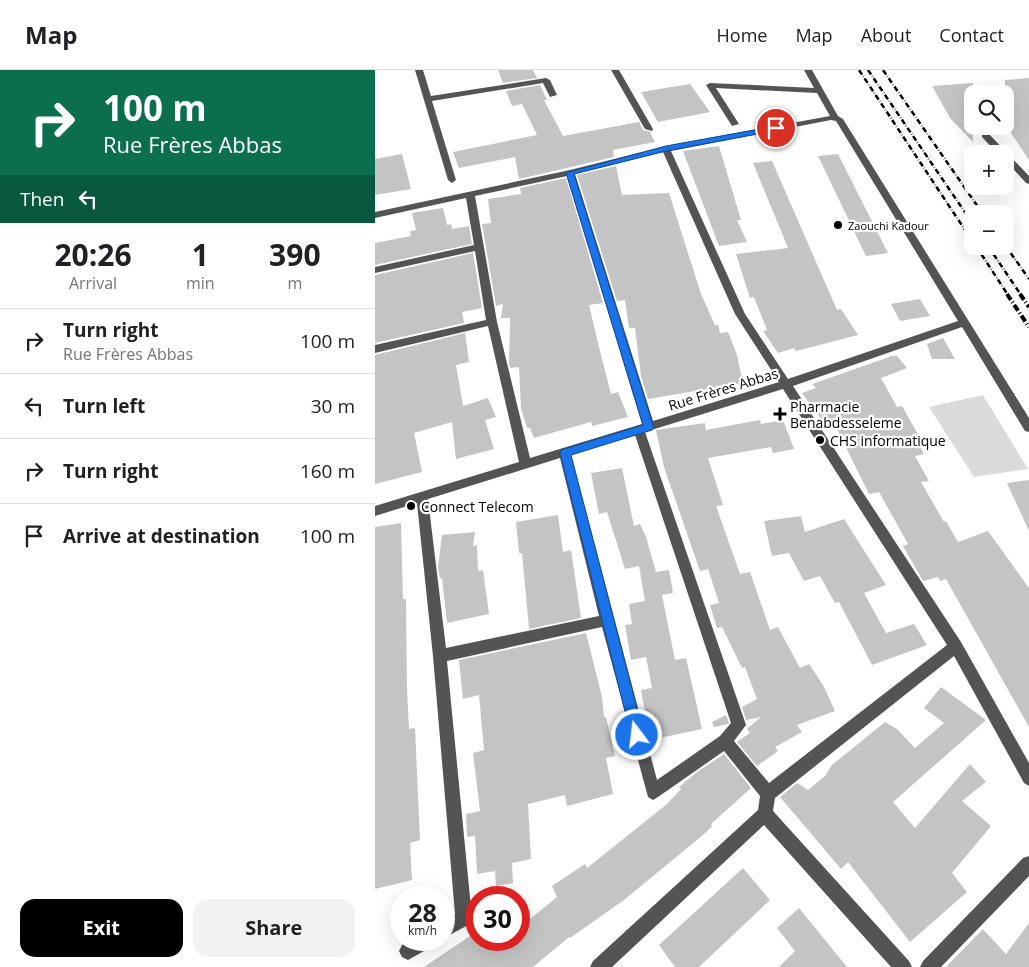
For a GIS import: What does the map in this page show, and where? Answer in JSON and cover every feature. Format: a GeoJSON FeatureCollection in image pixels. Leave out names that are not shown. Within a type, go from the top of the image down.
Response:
{"type":"FeatureCollection","features":[{"type":"Feature","properties":{"kind":"street"},"geometry":{"type":"LineString","coordinates":[[419,70],[452,180]]}},
{"type":"Feature","properties":{"kind":"street"},"geometry":{"type":"LineString","coordinates":[[615,70],[649,130]]}},
{"type":"Feature","properties":{"kind":"street"},"geometry":{"type":"LineString","coordinates":[[808,70],[835,118],[839,119],[1029,428]]}},
{"type":"Feature","properties":{"kind":"street"},"geometry":{"type":"LineString","coordinates":[[428,99],[546,80],[553,95]]}},
{"type":"Feature","properties":{"kind":"street"},"geometry":{"type":"LineString","coordinates":[[735,124],[710,84],[819,91]]}},
{"type":"Feature","properties":{"kind":"street"},"geometry":{"type":"LineString","coordinates":[[375,215],[570,173],[666,149],[835,118]]}},
{"type":"Feature","properties":{"kind":"street"},"geometry":{"type":"LineString","coordinates":[[985,135],[994,145]]}},
{"type":"Feature","properties":{"kind":"street"},"geometry":{"type":"LineString","coordinates":[[666,149],[740,314],[956,646],[1029,778]]}},
{"type":"Feature","properties":{"kind":"street"},"geometry":{"type":"LineString","coordinates":[[1014,165],[1029,181]]}},
{"type":"Feature","properties":{"kind":"street"},"geometry":{"type":"LineString","coordinates":[[565,453],[653,792],[725,741],[739,725],[644,429],[570,173]]}},
{"type":"Feature","properties":{"kind":"street"},"geometry":{"type":"LineString","coordinates":[[470,195],[492,322],[526,465]]}},
{"type":"Feature","properties":{"kind":"street"},"geometry":{"type":"LineString","coordinates":[[375,270],[479,247]]}},
{"type":"Feature","properties":{"kind":"street"},"geometry":{"type":"LineString","coordinates":[[375,349],[492,322]]}},
{"type":"Feature","properties":{"kind":"street","name":"Rue Frères Abbas"},"geometry":{"type":"LineString","coordinates":[[375,511],[787,384],[963,323]]}},
{"type":"Feature","properties":{"kind":"street"},"geometry":{"type":"LineString","coordinates":[[421,497],[440,656],[464,918],[455,923]]}},
{"type":"Feature","properties":{"kind":"street"},"geometry":{"type":"LineString","coordinates":[[440,656],[607,620]]}},
{"type":"Feature","properties":{"kind":"street"},"geometry":{"type":"LineString","coordinates":[[599,967],[765,814],[769,794],[956,646]]}},
{"type":"Feature","properties":{"kind":"street"},"geometry":{"type":"LineString","coordinates":[[725,741],[769,794]]}},
{"type":"Feature","properties":{"kind":"street"},"geometry":{"type":"LineString","coordinates":[[765,814],[903,967]]}},
{"type":"Feature","properties":{"kind":"street"},"geometry":{"type":"LineString","coordinates":[[929,967],[1029,864]]}},
{"type":"Feature","properties":{"kind":"shaded area"},"geometry":{"type":"Polygon","coordinates":[[[983,395],[1028,469],[974,477],[929,407],[983,395]]]}},
{"type":"Feature","properties":{"kind":"building"},"geometry":{"type":"Polygon","coordinates":[[[498,70],[533,70],[537,78],[503,83],[498,70]]]}},
{"type":"Feature","properties":{"kind":"building"},"geometry":{"type":"Polygon","coordinates":[[[1029,78],[1029,160],[1012,135],[1014,135],[1014,85],[1005,85],[1005,80],[1029,78]]]}},
{"type":"Feature","properties":{"kind":"building"},"geometry":{"type":"Polygon","coordinates":[[[973,83],[973,85],[964,85],[964,133],[950,118],[932,86],[973,83]]]}},
{"type":"Feature","properties":{"kind":"building"},"geometry":{"type":"Polygon","coordinates":[[[690,84],[710,112],[658,122],[641,92],[690,84]]]}},
{"type":"Feature","properties":{"kind":"building"},"geometry":{"type":"Polygon","coordinates":[[[540,85],[547,100],[544,100],[563,136],[639,122],[643,130],[650,132],[655,142],[613,150],[614,157],[519,179],[515,157],[459,168],[453,152],[537,135],[522,104],[512,106],[506,91],[540,85]]]}},
{"type":"Feature","properties":{"kind":"building"},"geometry":{"type":"Polygon","coordinates":[[[966,135],[973,135],[973,142],[966,135]]]}},
{"type":"Feature","properties":{"kind":"building"},"geometry":{"type":"Polygon","coordinates":[[[719,146],[741,220],[737,220],[747,242],[719,246],[683,151],[719,146]]]}},
{"type":"Feature","properties":{"kind":"building"},"geometry":{"type":"Polygon","coordinates":[[[402,154],[411,189],[375,195],[375,159],[402,154]]]}},
{"type":"Feature","properties":{"kind":"building"},"geometry":{"type":"Polygon","coordinates":[[[838,154],[888,253],[866,256],[818,156],[838,154]]]}},
{"type":"Feature","properties":{"kind":"building"},"geometry":{"type":"Polygon","coordinates":[[[772,161],[837,310],[841,309],[858,335],[796,351],[794,348],[778,353],[763,331],[767,330],[754,297],[750,298],[736,254],[788,248],[753,163],[772,161]]]}},
{"type":"Feature","properties":{"kind":"building"},"geometry":{"type":"Polygon","coordinates":[[[616,166],[622,195],[669,193],[701,294],[715,325],[718,325],[720,333],[728,332],[737,355],[743,383],[648,399],[641,376],[635,328],[629,328],[625,300],[617,301],[577,175],[616,166]]]}},
{"type":"Feature","properties":{"kind":"building"},"geometry":{"type":"Polygon","coordinates":[[[566,178],[603,303],[589,305],[611,394],[618,392],[628,417],[592,426],[591,422],[534,438],[530,428],[527,428],[521,408],[519,367],[510,368],[509,364],[510,318],[501,318],[503,304],[496,306],[482,224],[491,223],[488,199],[521,194],[520,188],[566,178]]]}},
{"type":"Feature","properties":{"kind":"building"},"geometry":{"type":"Polygon","coordinates":[[[443,208],[447,225],[451,224],[452,229],[469,226],[472,244],[375,265],[375,243],[411,236],[410,231],[416,230],[412,213],[443,208]]]}},
{"type":"Feature","properties":{"kind":"building"},"geometry":{"type":"Polygon","coordinates":[[[473,253],[482,308],[462,312],[464,323],[375,343],[375,275],[473,253]]]}},
{"type":"Feature","properties":{"kind":"building"},"geometry":{"type":"Polygon","coordinates":[[[920,299],[930,316],[900,321],[891,304],[920,299]]]}},
{"type":"Feature","properties":{"kind":"building"},"geometry":{"type":"Polygon","coordinates":[[[465,333],[469,362],[456,365],[463,406],[488,398],[496,417],[485,420],[494,449],[456,459],[452,422],[414,433],[422,472],[375,484],[375,355],[465,333]]]}},
{"type":"Feature","properties":{"kind":"building"},"geometry":{"type":"Polygon","coordinates":[[[943,338],[955,359],[932,359],[927,344],[943,338]]]}},
{"type":"Feature","properties":{"kind":"building"},"geometry":{"type":"Polygon","coordinates":[[[892,356],[897,356],[907,368],[881,378],[897,407],[902,406],[921,440],[917,441],[924,454],[915,456],[929,481],[921,482],[944,522],[946,521],[958,542],[988,531],[1029,588],[1029,727],[946,579],[940,581],[938,577],[923,581],[903,546],[908,544],[879,492],[869,494],[833,421],[825,424],[802,393],[816,388],[812,384],[892,356]]]}},
{"type":"Feature","properties":{"kind":"building"},"geometry":{"type":"Polygon","coordinates":[[[760,420],[761,424],[783,420],[794,449],[773,453],[771,447],[708,458],[723,505],[716,506],[740,574],[750,572],[770,630],[778,627],[800,668],[809,664],[823,685],[835,711],[797,725],[802,732],[775,747],[778,751],[757,766],[737,742],[750,733],[747,729],[761,717],[746,720],[742,707],[757,699],[745,667],[742,668],[722,627],[717,628],[710,605],[719,603],[708,569],[700,571],[664,467],[656,430],[705,423],[706,430],[760,420]]]}},
{"type":"Feature","properties":{"kind":"building"},"geometry":{"type":"Polygon","coordinates":[[[622,468],[634,526],[640,524],[646,537],[656,572],[669,570],[673,593],[662,595],[675,660],[686,658],[702,729],[650,740],[641,690],[652,688],[646,657],[631,660],[625,625],[632,624],[629,604],[645,601],[639,566],[625,569],[607,512],[599,514],[591,473],[622,468]]]}},
{"type":"Feature","properties":{"kind":"building"},"geometry":{"type":"Polygon","coordinates":[[[1029,480],[1029,531],[1007,483],[1029,480]]]}},
{"type":"Feature","properties":{"kind":"building"},"geometry":{"type":"Polygon","coordinates":[[[558,515],[563,552],[571,550],[581,618],[529,629],[522,553],[519,553],[516,522],[558,515]]]}},
{"type":"Feature","properties":{"kind":"building"},"geometry":{"type":"Polygon","coordinates":[[[801,516],[805,532],[844,519],[886,585],[864,593],[886,633],[914,624],[927,645],[872,665],[839,602],[835,603],[820,576],[804,581],[789,553],[772,556],[764,521],[801,516]]]}},
{"type":"Feature","properties":{"kind":"building"},"geometry":{"type":"Polygon","coordinates":[[[401,523],[403,599],[406,599],[409,729],[415,728],[420,840],[410,843],[412,880],[375,889],[375,527],[401,523]]]}},
{"type":"Feature","properties":{"kind":"building"},"geometry":{"type":"Polygon","coordinates":[[[475,532],[473,546],[477,545],[478,571],[483,570],[489,614],[447,623],[442,578],[440,579],[438,567],[442,535],[475,532]]]}},
{"type":"Feature","properties":{"kind":"building"},"geometry":{"type":"Polygon","coordinates":[[[586,633],[602,697],[604,717],[606,717],[615,756],[606,758],[613,794],[567,806],[565,795],[528,804],[531,859],[512,863],[513,883],[496,886],[495,871],[477,874],[475,836],[467,837],[466,814],[480,811],[473,753],[484,750],[479,695],[463,699],[459,660],[586,633]]]}},
{"type":"Feature","properties":{"kind":"building"},"geometry":{"type":"Polygon","coordinates":[[[941,687],[986,720],[893,802],[915,828],[970,764],[986,782],[962,801],[991,826],[952,873],[967,892],[910,942],[848,862],[841,869],[780,797],[797,783],[808,790],[825,776],[832,765],[885,722],[897,729],[915,748],[944,723],[924,708],[941,687]]]}},
{"type":"Feature","properties":{"kind":"building"},"geometry":{"type":"Polygon","coordinates":[[[726,715],[728,724],[714,727],[712,722],[726,715]]]}},
{"type":"Feature","properties":{"kind":"building"},"geometry":{"type":"Polygon","coordinates":[[[724,754],[751,788],[711,824],[712,826],[703,835],[624,900],[569,937],[533,967],[424,967],[448,951],[455,951],[455,946],[465,939],[465,951],[530,951],[530,919],[557,897],[552,886],[585,864],[587,868],[667,804],[681,789],[679,787],[724,754]]]}},
{"type":"Feature","properties":{"kind":"building"},"geometry":{"type":"Polygon","coordinates":[[[743,868],[770,900],[699,967],[675,967],[659,945],[743,868]]]}},
{"type":"Feature","properties":{"kind":"building"},"geometry":{"type":"Polygon","coordinates":[[[799,908],[847,967],[779,967],[795,951],[777,928],[799,908]]]}},
{"type":"Feature","properties":{"kind":"building"},"geometry":{"type":"Polygon","coordinates":[[[1029,923],[1029,967],[946,967],[983,929],[1006,954],[1029,923]]]}},
{"type":"Feature","properties":{"kind":"railway"},"geometry":{"type":"LineString","coordinates":[[859,70],[964,228]]}},
{"type":"Feature","properties":{"kind":"railway"},"geometry":{"type":"LineString","coordinates":[[868,70],[964,211]]}},
{"type":"Feature","properties":{"kind":"railway"},"geometry":{"type":"LineString","coordinates":[[883,70],[977,205]]}},
{"type":"Feature","properties":{"kind":"railway"},"geometry":{"type":"LineString","coordinates":[[982,255],[1008,295]]}},
{"type":"Feature","properties":{"kind":"railway"},"geometry":{"type":"LineString","coordinates":[[994,255],[1021,295]]}},
{"type":"Feature","properties":{"kind":"railway"},"geometry":{"type":"LineString","coordinates":[[1012,255],[1029,279]]}},
{"type":"Feature","properties":{"kind":"railway"},"geometry":{"type":"LineString","coordinates":[[1007,294],[1029,327]]}},
{"type":"Feature","properties":{"kind":"railway"},"geometry":{"type":"LineString","coordinates":[[1020,294],[1029,307]]}},
{"type":"Feature","properties":{"kind":"place","name":"Zaouchi Kadour"},"geometry":{"type":"Point","coordinates":[838,225]}},
{"type":"Feature","properties":{"kind":"place","name":"Pharmacie Benabdesseleme"},"geometry":{"type":"Point","coordinates":[780,414]}},
{"type":"Feature","properties":{"kind":"place","name":"CHS informatique"},"geometry":{"type":"Point","coordinates":[820,440]}},
{"type":"Feature","properties":{"kind":"place","name":"Connect Telecom"},"geometry":{"type":"Point","coordinates":[411,506]}},
{"type":"Feature","properties":{"kind":"route"},"geometry":{"type":"LineString","coordinates":[[637,735],[565,453],[649,428],[622,346],[570,173],[666,149],[776,128]]}}]}
